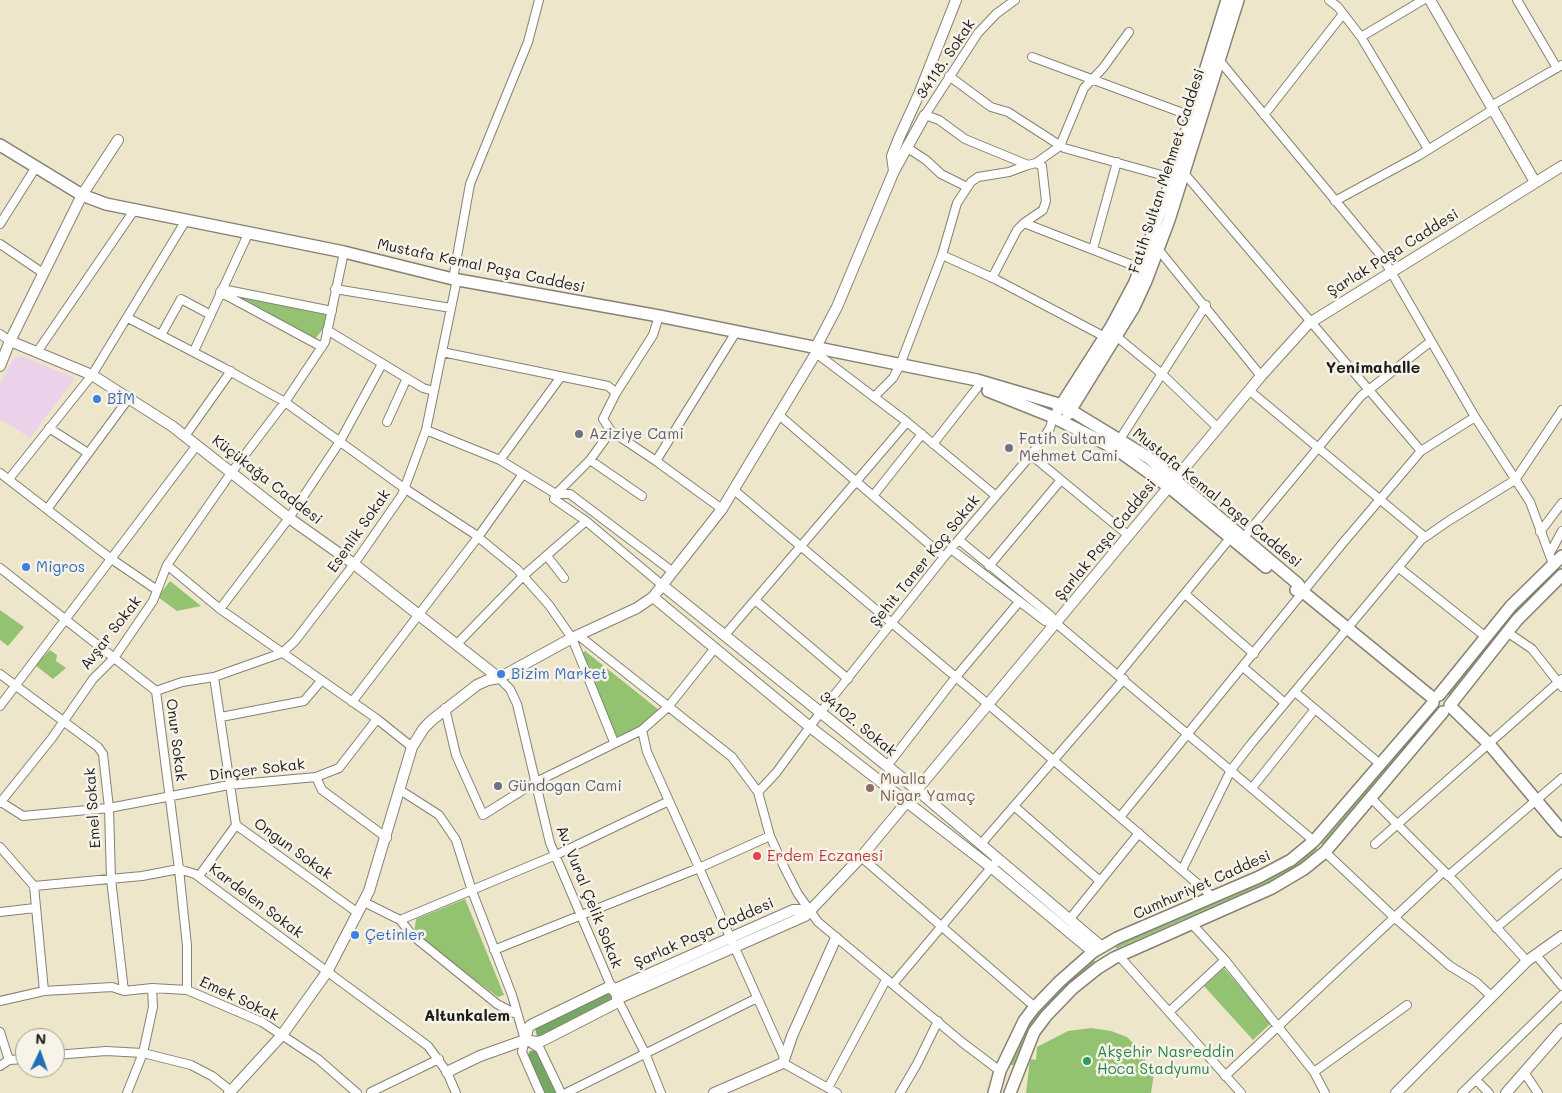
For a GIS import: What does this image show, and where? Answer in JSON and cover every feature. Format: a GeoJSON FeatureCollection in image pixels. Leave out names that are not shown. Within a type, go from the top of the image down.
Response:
{"type":"FeatureCollection","features":[{"type":"Feature","properties":{"kind":"main road","name":"Fatih Sultan Mehmet Caddesi"},"geometry":{"type":"LineString","coordinates":[[1055,422],[1067,407],[1110,336],[1139,297],[1184,173],[1214,59],[1227,0]]}},
{"type":"Feature","properties":{"kind":"main road","name":"Fatih Sultan Mehmet Caddesi"},"geometry":{"type":"LineString","coordinates":[[1110,336],[1140,268],[1172,178],[1191,116],[1238,0]]}},
{"type":"Feature","properties":{"kind":"main road","name":"Mustafa Kemal Paşa Caddesi"},"geometry":{"type":"LineString","coordinates":[[0,145],[82,195],[106,204],[344,252],[455,279],[659,316],[816,350],[900,365],[973,384],[1116,449],[1172,484],[1244,538],[1298,584],[1303,592],[1347,630],[1435,699]]}},
{"type":"Feature","properties":{"kind":"main road","name":"Mustafa Kemal Paşa Caddesi"},"geometry":{"type":"LineString","coordinates":[[973,384],[977,380],[1067,407],[1120,439],[1231,538],[1294,590],[1303,592]]}},
{"type":"Feature","properties":{"kind":"main road","name":"Cumhuriyet Caddesi"},"geometry":{"type":"LineString","coordinates":[[994,1093],[1000,1071],[1024,1021],[1034,1007],[1059,982],[1098,950],[1117,938],[1213,898],[1280,867],[1314,841],[1551,559],[1562,556]]}},
{"type":"Feature","properties":{"kind":"main road"},"geometry":{"type":"LineString","coordinates":[[1551,559],[1561,576]]}},
{"type":"Feature","properties":{"kind":"main road","name":"Cumhuriyet Caddesi"},"geometry":{"type":"LineString","coordinates":[[1010,1093],[1034,1032],[1046,1016],[1073,988],[1115,959],[1286,881],[1325,852],[1448,708],[1507,632],[1561,576]]}},
{"type":"Feature","properties":{"kind":"main road"},"geometry":{"type":"LineString","coordinates":[[1435,699],[1447,696],[1448,708],[1489,744],[1562,830]]}},
{"type":"Feature","properties":{"kind":"main road"},"geometry":{"type":"LineString","coordinates":[[1314,841],[1325,852]]}},
{"type":"Feature","properties":{"kind":"main road"},"geometry":{"type":"LineString","coordinates":[[1098,950],[1115,959]]}},
{"type":"Feature","properties":{"kind":"main road"},"geometry":{"type":"LineString","coordinates":[[1000,1071],[1016,1076]]}},
{"type":"Feature","properties":{"kind":"street","name":"Esenlik Sokak"},"geometry":{"type":"LineString","coordinates":[[156,691],[182,682],[214,676],[282,653],[294,641],[354,564],[402,495],[426,430],[451,308],[470,184],[528,42],[539,0]]}},
{"type":"Feature","properties":{"kind":"street"},"geometry":{"type":"LineString","coordinates":[[894,171],[892,156],[898,138],[919,94],[956,0]]}},
{"type":"Feature","properties":{"kind":"street","name":"34118. Sokak"},"geometry":{"type":"LineString","coordinates":[[926,115],[949,76],[985,24],[1015,0]]}},
{"type":"Feature","properties":{"kind":"street"},"geometry":{"type":"LineString","coordinates":[[1329,0],[1362,37],[1428,149]]}},
{"type":"Feature","properties":{"kind":"street"},"geometry":{"type":"LineString","coordinates":[[1362,37],[1423,0]]}},
{"type":"Feature","properties":{"kind":"street"},"geometry":{"type":"LineString","coordinates":[[1430,0],[1535,182]]}},
{"type":"Feature","properties":{"kind":"street"},"geometry":{"type":"LineString","coordinates":[[1335,201],[1428,149],[1559,66],[1517,0]]}},
{"type":"Feature","properties":{"kind":"street"},"geometry":{"type":"LineString","coordinates":[[1264,115],[1343,14]]}},
{"type":"Feature","properties":{"kind":"street"},"geometry":{"type":"LineString","coordinates":[[874,397],[893,378],[900,365],[942,255],[957,203],[968,187],[978,177],[1009,172],[1036,163],[1060,146],[1078,99],[1129,32]]}},
{"type":"Feature","properties":{"kind":"street"},"geometry":{"type":"LineString","coordinates":[[1032,57],[1093,78],[1191,116]]}},
{"type":"Feature","properties":{"kind":"street"},"geometry":{"type":"LineString","coordinates":[[1214,59],[1264,115],[1383,258],[1475,417],[1530,502],[1551,559]]}},
{"type":"Feature","properties":{"kind":"street"},"geometry":{"type":"LineString","coordinates":[[949,76],[991,107],[1008,112],[1060,146],[1172,178]]}},
{"type":"Feature","properties":{"kind":"street"},"geometry":{"type":"LineString","coordinates":[[65,1055],[106,1051],[143,1053],[191,1066],[212,1076],[230,1092],[282,1035],[327,972],[375,877],[412,747],[424,728],[445,708],[477,685],[499,678],[575,636],[626,614],[653,597],[722,509],[816,350],[838,306],[894,171],[926,115],[939,120],[965,139],[1028,165]]}},
{"type":"Feature","properties":{"kind":"street"},"geometry":{"type":"LineString","coordinates":[[0,366],[10,341],[82,195],[118,140]]}},
{"type":"Feature","properties":{"kind":"street"},"geometry":{"type":"LineString","coordinates":[[906,147],[926,160],[941,174],[968,187]]}},
{"type":"Feature","properties":{"kind":"street"},"geometry":{"type":"LineString","coordinates":[[1093,249],[1117,162]]}},
{"type":"Feature","properties":{"kind":"street"},"geometry":{"type":"LineString","coordinates":[[992,278],[1017,230],[1043,210],[1046,201],[1042,166],[1036,163]]}},
{"type":"Feature","properties":{"kind":"street","name":"Şarlak Paşa Caddesi"},"geometry":{"type":"LineString","coordinates":[[525,1040],[528,1028],[532,1025],[615,994],[732,942],[793,910],[809,910],[861,857],[905,802],[1057,624],[1261,376],[1311,321],[1562,166]]}},
{"type":"Feature","properties":{"kind":"street"},"geometry":{"type":"LineString","coordinates":[[0,224],[36,167]]}},
{"type":"Feature","properties":{"kind":"street"},"geometry":{"type":"LineString","coordinates":[[1184,173],[1369,388],[1421,452]]}},
{"type":"Feature","properties":{"kind":"street"},"geometry":{"type":"LineString","coordinates":[[37,352],[135,209]]}},
{"type":"Feature","properties":{"kind":"street"},"geometry":{"type":"LineString","coordinates":[[8,479],[92,375],[186,220]]}},
{"type":"Feature","properties":{"kind":"street"},"geometry":{"type":"LineString","coordinates":[[1024,223],[1140,268]]}},
{"type":"Feature","properties":{"kind":"street"},"geometry":{"type":"LineString","coordinates":[[194,351],[209,314],[249,232]]}},
{"type":"Feature","properties":{"kind":"street"},"geometry":{"type":"LineString","coordinates":[[0,244],[43,273]]}},
{"type":"Feature","properties":{"kind":"street"},"geometry":{"type":"LineString","coordinates":[[1158,249],[1206,305],[1261,376]]}},
{"type":"Feature","properties":{"kind":"street","name":"Avşar Sokak"},"geometry":{"type":"LineString","coordinates":[[0,802],[52,738],[93,679],[114,658],[153,601],[167,565],[326,342],[335,289],[344,252]]}},
{"type":"Feature","properties":{"kind":"street"},"geometry":{"type":"LineString","coordinates":[[942,255],[1110,336],[1162,374],[1218,428]]}},
{"type":"Feature","properties":{"kind":"street"},"geometry":{"type":"LineString","coordinates":[[335,289],[451,308]]}},
{"type":"Feature","properties":{"kind":"street"},"geometry":{"type":"LineString","coordinates":[[221,290],[332,311]]}},
{"type":"Feature","properties":{"kind":"street"},"geometry":{"type":"LineString","coordinates":[[221,290],[322,347]]}},
{"type":"Feature","properties":{"kind":"street"},"geometry":{"type":"LineString","coordinates":[[161,335],[181,299],[209,314]]}},
{"type":"Feature","properties":{"kind":"street"},"geometry":{"type":"LineString","coordinates":[[1120,439],[1206,305]]}},
{"type":"Feature","properties":{"kind":"street"},"geometry":{"type":"LineString","coordinates":[[659,316],[653,335],[616,392],[603,419],[611,431],[656,460],[722,509]]}},
{"type":"Feature","properties":{"kind":"street"},"geometry":{"type":"LineString","coordinates":[[128,318],[194,351],[285,402],[339,443],[478,537],[523,576],[575,636],[732,757],[758,792],[770,836],[790,881],[818,922],[1000,1071]]}},
{"type":"Feature","properties":{"kind":"street"},"geometry":{"type":"LineString","coordinates":[[327,330],[382,364],[434,392]]}},
{"type":"Feature","properties":{"kind":"street"},"geometry":{"type":"LineString","coordinates":[[656,460],[736,332]]}},
{"type":"Feature","properties":{"kind":"street","name":"Küçükağa Caddesi"},"geometry":{"type":"LineString","coordinates":[[0,334],[10,341],[92,375],[185,436],[289,518],[354,564],[499,678]]}},
{"type":"Feature","properties":{"kind":"street"},"geometry":{"type":"LineString","coordinates":[[1244,538],[1317,446],[1369,388],[1430,342]]}},
{"type":"Feature","properties":{"kind":"street"},"geometry":{"type":"LineString","coordinates":[[816,350],[922,434],[996,496]]}},
{"type":"Feature","properties":{"kind":"street"},"geometry":{"type":"LineString","coordinates":[[442,352],[560,378],[597,383],[608,386],[616,392]]}},
{"type":"Feature","properties":{"kind":"street"},"geometry":{"type":"LineString","coordinates":[[220,609],[289,518],[339,443],[382,364]]}},
{"type":"Feature","properties":{"kind":"street"},"geometry":{"type":"LineString","coordinates":[[185,436],[231,372]]}},
{"type":"Feature","properties":{"kind":"street"},"geometry":{"type":"LineString","coordinates":[[387,422],[407,378]]}},
{"type":"Feature","properties":{"kind":"street"},"geometry":{"type":"LineString","coordinates":[[500,460],[560,378]]}},
{"type":"Feature","properties":{"kind":"street"},"geometry":{"type":"LineString","coordinates":[[933,444],[973,384]]}},
{"type":"Feature","properties":{"kind":"street"},"geometry":{"type":"LineString","coordinates":[[1250,391],[1425,537]]}},
{"type":"Feature","properties":{"kind":"street"},"geometry":{"type":"LineString","coordinates":[[48,508],[129,398]]}},
{"type":"Feature","properties":{"kind":"street"},"geometry":{"type":"LineString","coordinates":[[1182,870],[1231,770],[1295,692],[1425,537],[1515,480],[1562,410]]}},
{"type":"Feature","properties":{"kind":"street"},"geometry":{"type":"LineString","coordinates":[[779,415],[944,557]]}},
{"type":"Feature","properties":{"kind":"street"},"geometry":{"type":"LineString","coordinates":[[1120,817],[1303,592],[1421,452],[1475,417]]}},
{"type":"Feature","properties":{"kind":"street"},"geometry":{"type":"LineString","coordinates":[[724,636],[906,422]]}},
{"type":"Feature","properties":{"kind":"street","name":"Şehit Taner Koç Sokak"},"geometry":{"type":"LineString","coordinates":[[758,792],[776,773],[820,713],[944,557],[1031,456],[1055,422]]}},
{"type":"Feature","properties":{"kind":"street"},"geometry":{"type":"LineString","coordinates":[[49,428],[88,453]]}},
{"type":"Feature","properties":{"kind":"street"},"geometry":{"type":"LineString","coordinates":[[426,430],[500,460],[556,494],[570,494],[673,572]]}},
{"type":"Feature","properties":{"kind":"street"},"geometry":{"type":"LineString","coordinates":[[611,431],[590,460],[556,494],[554,499],[586,521],[662,585]]}},
{"type":"Feature","properties":{"kind":"street"},"geometry":{"type":"LineString","coordinates":[[873,496],[922,434]]}},
{"type":"Feature","properties":{"kind":"street"},"geometry":{"type":"LineString","coordinates":[[0,706],[197,445]]}},
{"type":"Feature","properties":{"kind":"street"},"geometry":{"type":"LineString","coordinates":[[1031,456],[1129,536]]}},
{"type":"Feature","properties":{"kind":"street"},"geometry":{"type":"LineString","coordinates":[[590,460],[642,496]]}},
{"type":"Feature","properties":{"kind":"street"},"geometry":{"type":"LineString","coordinates":[[0,473],[48,508],[110,558],[157,590]]}},
{"type":"Feature","properties":{"kind":"street"},"geometry":{"type":"LineString","coordinates":[[352,702],[478,537],[523,474]]}},
{"type":"Feature","properties":{"kind":"street"},"geometry":{"type":"LineString","coordinates":[[989,566],[1061,480]]}},
{"type":"Feature","properties":{"kind":"street"},"geometry":{"type":"LineString","coordinates":[[734,490],[1140,833],[1213,898]]}},
{"type":"Feature","properties":{"kind":"street"},"geometry":{"type":"LineString","coordinates":[[1540,532],[1562,503]]}},
{"type":"Feature","properties":{"kind":"street"},"geometry":{"type":"LineString","coordinates":[[456,645],[523,576],[586,521]]}},
{"type":"Feature","properties":{"kind":"street"},"geometry":{"type":"LineString","coordinates":[[1551,559],[1562,531]]}},
{"type":"Feature","properties":{"kind":"street"},"geometry":{"type":"LineString","coordinates":[[981,844],[1054,760],[1231,538]]}},
{"type":"Feature","properties":{"kind":"street"},"geometry":{"type":"LineString","coordinates":[[958,540],[1050,615],[1057,624],[1189,733],[1314,841]]}},
{"type":"Feature","properties":{"kind":"street"},"geometry":{"type":"LineString","coordinates":[[951,549],[1045,621],[1057,624]]}},
{"type":"Feature","properties":{"kind":"street"},"geometry":{"type":"LineString","coordinates":[[547,556],[564,578]]}},
{"type":"Feature","properties":{"kind":"street"},"geometry":{"type":"LineString","coordinates":[[167,565],[220,609],[377,719],[412,747]]}},
{"type":"Feature","properties":{"kind":"street","name":"Onur Sokak"},"geometry":{"type":"LineString","coordinates":[[0,568],[156,691],[187,946],[187,990]]}},
{"type":"Feature","properties":{"kind":"street"},"geometry":{"type":"LineString","coordinates":[[1398,568],[1486,637]]}},
{"type":"Feature","properties":{"kind":"street","name":"34102. Sokak"},"geometry":{"type":"LineString","coordinates":[[662,585],[998,858],[1069,920],[1098,950]]}},
{"type":"Feature","properties":{"kind":"street"},"geometry":{"type":"LineString","coordinates":[[1185,594],[1254,654]]}},
{"type":"Feature","properties":{"kind":"street","name":"34102. Sokak"},"geometry":{"type":"LineString","coordinates":[[653,597],[810,727],[1098,950]]}},
{"type":"Feature","properties":{"kind":"street"},"geometry":{"type":"LineString","coordinates":[[755,600],[848,679]]}},
{"type":"Feature","properties":{"kind":"street"},"geometry":{"type":"LineString","coordinates":[[887,766],[955,678],[1020,602]]}},
{"type":"Feature","properties":{"kind":"street"},"geometry":{"type":"LineString","coordinates":[[1375,844],[1561,683],[1532,649],[1507,632]]}},
{"type":"Feature","properties":{"kind":"street"},"geometry":{"type":"LineString","coordinates":[[575,636],[614,742]]}},
{"type":"Feature","properties":{"kind":"street"},"geometry":{"type":"LineString","coordinates":[[445,708],[456,755],[483,815],[534,783],[614,742],[642,730],[668,707],[715,648]]}},
{"type":"Feature","properties":{"kind":"street"},"geometry":{"type":"LineString","coordinates":[[1243,668],[1286,703]]}},
{"type":"Feature","properties":{"kind":"street","name":"Emel Sokak"},"geometry":{"type":"LineString","coordinates":[[0,674],[98,747],[103,754],[109,808],[111,879],[124,991]]}},
{"type":"Feature","properties":{"kind":"street","name":"Ongun Sokak"},"geometry":{"type":"LineString","coordinates":[[214,676],[236,825],[358,912]]}},
{"type":"Feature","properties":{"kind":"street","name":"Av. Vural Çelik Sokak"},"geometry":{"type":"LineString","coordinates":[[499,678],[510,689],[517,704],[534,783],[550,843],[615,994],[645,1053],[661,1093]]}},
{"type":"Feature","properties":{"kind":"street"},"geometry":{"type":"LineString","coordinates":[[221,717],[304,701],[321,681]]}},
{"type":"Feature","properties":{"kind":"street"},"geometry":{"type":"LineString","coordinates":[[1295,692],[1380,764]]}},
{"type":"Feature","properties":{"kind":"street"},"geometry":{"type":"LineString","coordinates":[[1252,788],[1315,709]]}},
{"type":"Feature","properties":{"kind":"street","name":"Dinçer Sokak"},"geometry":{"type":"LineString","coordinates":[[0,802],[23,816],[109,808],[229,785],[316,777],[339,768],[377,719]]}},
{"type":"Feature","properties":{"kind":"street"},"geometry":{"type":"LineString","coordinates":[[642,730],[647,752],[784,1060],[837,1093]]}},
{"type":"Feature","properties":{"kind":"street"},"geometry":{"type":"LineString","coordinates":[[316,777],[322,790],[386,838]]}},
{"type":"Feature","properties":{"kind":"street"},"geometry":{"type":"LineString","coordinates":[[1225,1076],[1277,1025],[1394,917],[1562,778]]}},
{"type":"Feature","properties":{"kind":"street"},"geometry":{"type":"LineString","coordinates":[[400,790],[439,816],[449,827],[456,840],[472,891],[518,1015],[525,1040],[522,1052],[540,1093]]}},
{"type":"Feature","properties":{"kind":"street"},"geometry":{"type":"LineString","coordinates":[[1371,798],[1446,873],[1527,961]]}},
{"type":"Feature","properties":{"kind":"street"},"geometry":{"type":"LineString","coordinates":[[400,920],[556,855],[669,801]]}},
{"type":"Feature","properties":{"kind":"street"},"geometry":{"type":"LineString","coordinates":[[1014,806],[1100,881]]}},
{"type":"Feature","properties":{"kind":"street"},"geometry":{"type":"LineString","coordinates":[[199,876],[236,825]]}},
{"type":"Feature","properties":{"kind":"street"},"geometry":{"type":"LineString","coordinates":[[1069,920],[1140,833]]}},
{"type":"Feature","properties":{"kind":"street"},"geometry":{"type":"LineString","coordinates":[[494,950],[699,868],[770,836]]}},
{"type":"Feature","properties":{"kind":"street"},"geometry":{"type":"LineString","coordinates":[[0,847],[34,886],[44,991]]}},
{"type":"Feature","properties":{"kind":"street"},"geometry":{"type":"LineString","coordinates":[[1325,852],[1394,917],[1450,966],[1476,982],[1491,996]]}},
{"type":"Feature","properties":{"kind":"street"},"geometry":{"type":"LineString","coordinates":[[861,857],[1034,1007]]}},
{"type":"Feature","properties":{"kind":"street"},"geometry":{"type":"LineString","coordinates":[[828,1088],[889,982],[992,868],[998,858]]}},
{"type":"Feature","properties":{"kind":"street"},"geometry":{"type":"LineString","coordinates":[[34,886],[142,876],[179,869]]}},
{"type":"Feature","properties":{"kind":"street","name":"Kardelen Sokak"},"geometry":{"type":"LineString","coordinates":[[179,869],[199,876],[428,1046],[447,1072],[456,1093]]}},
{"type":"Feature","properties":{"kind":"street"},"geometry":{"type":"LineString","coordinates":[[1496,928],[1562,873]]}},
{"type":"Feature","properties":{"kind":"street"},"geometry":{"type":"LineString","coordinates":[[364,902],[400,920],[412,936],[497,1004],[518,1015]]}},
{"type":"Feature","properties":{"kind":"street"},"geometry":{"type":"LineString","coordinates":[[0,912],[35,908]]}},
{"type":"Feature","properties":{"kind":"street"},"geometry":{"type":"LineString","coordinates":[[1192,924],[1225,960],[1314,1072],[1324,1093]]}},
{"type":"Feature","properties":{"kind":"street"},"geometry":{"type":"LineString","coordinates":[[1396,1093],[1527,961],[1562,936]]}},
{"type":"Feature","properties":{"kind":"street"},"geometry":{"type":"LineString","coordinates":[[720,1092],[784,1060],[836,938]]}},
{"type":"Feature","properties":{"kind":"street"},"geometry":{"type":"LineString","coordinates":[[1536,954],[1562,986]]}},
{"type":"Feature","properties":{"kind":"street"},"geometry":{"type":"LineString","coordinates":[[1115,959],[1170,1012],[1241,1093]]}},
{"type":"Feature","properties":{"kind":"street"},"geometry":{"type":"LineString","coordinates":[[1170,1012],[1225,960]]}},
{"type":"Feature","properties":{"kind":"street","name":"Emek Sokak"},"geometry":{"type":"LineString","coordinates":[[0,1001],[44,991],[112,987],[124,991],[152,988],[187,990],[262,1022],[318,1059],[357,1093]]}},
{"type":"Feature","properties":{"kind":"street"},"geometry":{"type":"LineString","coordinates":[[127,1093],[143,1053],[153,1007],[152,988]]}},
{"type":"Feature","properties":{"kind":"street","name":"Şarlak Paşa Caddesi"},"geometry":{"type":"LineString","coordinates":[[447,1072],[480,1056],[525,1040],[542,1041],[615,994]]}},
{"type":"Feature","properties":{"kind":"street"},"geometry":{"type":"LineString","coordinates":[[1462,1093],[1562,995]]}},
{"type":"Feature","properties":{"kind":"street"},"geometry":{"type":"LineString","coordinates":[[566,1093],[757,998]]}},
{"type":"Feature","properties":{"kind":"street"},"geometry":{"type":"LineString","coordinates":[[1314,1072],[1407,1005]]}},
{"type":"Feature","properties":{"kind":"street"},"geometry":{"type":"LineString","coordinates":[[900,1093],[938,1021]]}},
{"type":"Feature","properties":{"kind":"street"},"geometry":{"type":"LineString","coordinates":[[1506,1093],[1562,1029]]}},
{"type":"Feature","properties":{"kind":"street"},"geometry":{"type":"LineString","coordinates":[[0,1032],[9,1060]]}},
{"type":"Feature","properties":{"kind":"street"},"geometry":{"type":"LineString","coordinates":[[525,1040],[540,1049],[560,1093]]}},
{"type":"Feature","properties":{"kind":"street"},"geometry":{"type":"LineString","coordinates":[[370,1093],[439,1059]]}},
{"type":"Feature","properties":{"kind":"street"},"geometry":{"type":"LineString","coordinates":[[0,1066],[9,1060],[15,1060]]}},
{"type":"Feature","properties":{"kind":"street"},"geometry":{"type":"LineString","coordinates":[[1524,1072],[1538,1093]]}},
{"type":"Feature","properties":{"kind":"street"},"geometry":{"type":"LineString","coordinates":[[1476,1080],[1488,1093]]}},
{"type":"Feature","properties":{"kind":"shaded area"},"geometry":{"type":"Polygon","coordinates":[[[21,356],[75,378],[30,438],[0,419],[0,384],[13,359],[21,356]]]}},
{"type":"Feature","properties":{"kind":"green space"},"geometry":{"type":"Polygon","coordinates":[[[231,295],[327,315],[323,329],[315,339],[231,295]]]}},
{"type":"Feature","properties":{"kind":"green space"},"geometry":{"type":"Polygon","coordinates":[[[1548,577],[1552,579],[1508,624],[1450,695],[1447,695],[1505,621],[1548,577]]]}},
{"type":"Feature","properties":{"kind":"green space"},"geometry":{"type":"Polygon","coordinates":[[[170,581],[201,606],[177,611],[158,597],[170,581]]]}},
{"type":"Feature","properties":{"kind":"green space"},"geometry":{"type":"Polygon","coordinates":[[[0,610],[24,627],[8,646],[0,640],[0,610]]]}},
{"type":"Feature","properties":{"kind":"green space"},"geometry":{"type":"Polygon","coordinates":[[[50,650],[57,655],[56,661],[66,668],[53,679],[35,665],[50,650]]]}},
{"type":"Feature","properties":{"kind":"green space"},"geometry":{"type":"Polygon","coordinates":[[[585,651],[659,710],[641,727],[616,737],[580,654],[585,651]]]}},
{"type":"Feature","properties":{"kind":"green space"},"geometry":{"type":"Polygon","coordinates":[[[1429,714],[1430,717],[1394,763],[1324,846],[1321,844],[1429,714]]]}},
{"type":"Feature","properties":{"kind":"green space"},"geometry":{"type":"Polygon","coordinates":[[[1315,846],[1317,849],[1306,860],[1282,876],[1116,949],[1116,945],[1282,872],[1315,846]]]}},
{"type":"Feature","properties":{"kind":"green space"},"geometry":{"type":"Polygon","coordinates":[[[465,899],[504,995],[498,997],[414,934],[416,919],[465,899]]]}},
{"type":"Feature","properties":{"kind":"green space"},"geometry":{"type":"Polygon","coordinates":[[[1093,959],[1095,962],[1038,1016],[1027,1033],[1014,1065],[1010,1065],[1029,1019],[1093,959]]]}},
{"type":"Feature","properties":{"kind":"green space"},"geometry":{"type":"Polygon","coordinates":[[[1224,968],[1271,1023],[1253,1040],[1204,986],[1224,968]]]}},
{"type":"Feature","properties":{"kind":"green space"},"geometry":{"type":"Polygon","coordinates":[[[609,992],[613,1000],[541,1037],[537,1036],[535,1028],[609,992]]]}},
{"type":"Feature","properties":{"kind":"green space","name":"Akşehir Nasreddin Hoca Stadyumu"},"geometry":{"type":"Polygon","coordinates":[[[1091,1028],[1111,1031],[1127,1037],[1138,1048],[1146,1061],[1148,1072],[1154,1073],[1151,1093],[1026,1093],[1030,1059],[1036,1060],[1037,1047],[1068,1031],[1091,1028]]]}},
{"type":"Feature","properties":{"kind":"green space"},"geometry":{"type":"Polygon","coordinates":[[[537,1050],[557,1093],[543,1093],[527,1056],[530,1051],[537,1050]]]}},
{"type":"Feature","properties":{"kind":"place","name":"BİM"},"geometry":{"type":"Point","coordinates":[97,399]}},
{"type":"Feature","properties":{"kind":"place","name":"Aziziye Cami"},"geometry":{"type":"Point","coordinates":[579,434]}},
{"type":"Feature","properties":{"kind":"place","name":"Fatih Sultan Mehmet Cami"},"geometry":{"type":"Point","coordinates":[1009,448]}},
{"type":"Feature","properties":{"kind":"place","name":"Migros"},"geometry":{"type":"Point","coordinates":[26,567]}},
{"type":"Feature","properties":{"kind":"place","name":"Bizim Market"},"geometry":{"type":"Point","coordinates":[501,674]}},
{"type":"Feature","properties":{"kind":"place","name":"Gündogan Cami"},"geometry":{"type":"Point","coordinates":[498,786]}},
{"type":"Feature","properties":{"kind":"place","name":"Mualla Nigar Yamaç"},"geometry":{"type":"Point","coordinates":[870,788]}},
{"type":"Feature","properties":{"kind":"place","name":"Erdem Eczanesi"},"geometry":{"type":"Point","coordinates":[757,856]}},
{"type":"Feature","properties":{"kind":"place","name":"Çetinler"},"geometry":{"type":"Point","coordinates":[355,935]}},
{"type":"Feature","properties":{"kind":"place","name":"Akşehir Nasreddin Hoca Stadyumu"},"geometry":{"type":"Point","coordinates":[1087,1061]}},
{"type":"Feature","properties":{"kind":"district","name":"Yenimahalle"},"geometry":{"type":"Point","coordinates":[1373,368]}},
{"type":"Feature","properties":{"kind":"district","name":"Altunkalem"},"geometry":{"type":"Point","coordinates":[467,1016]}}]}
